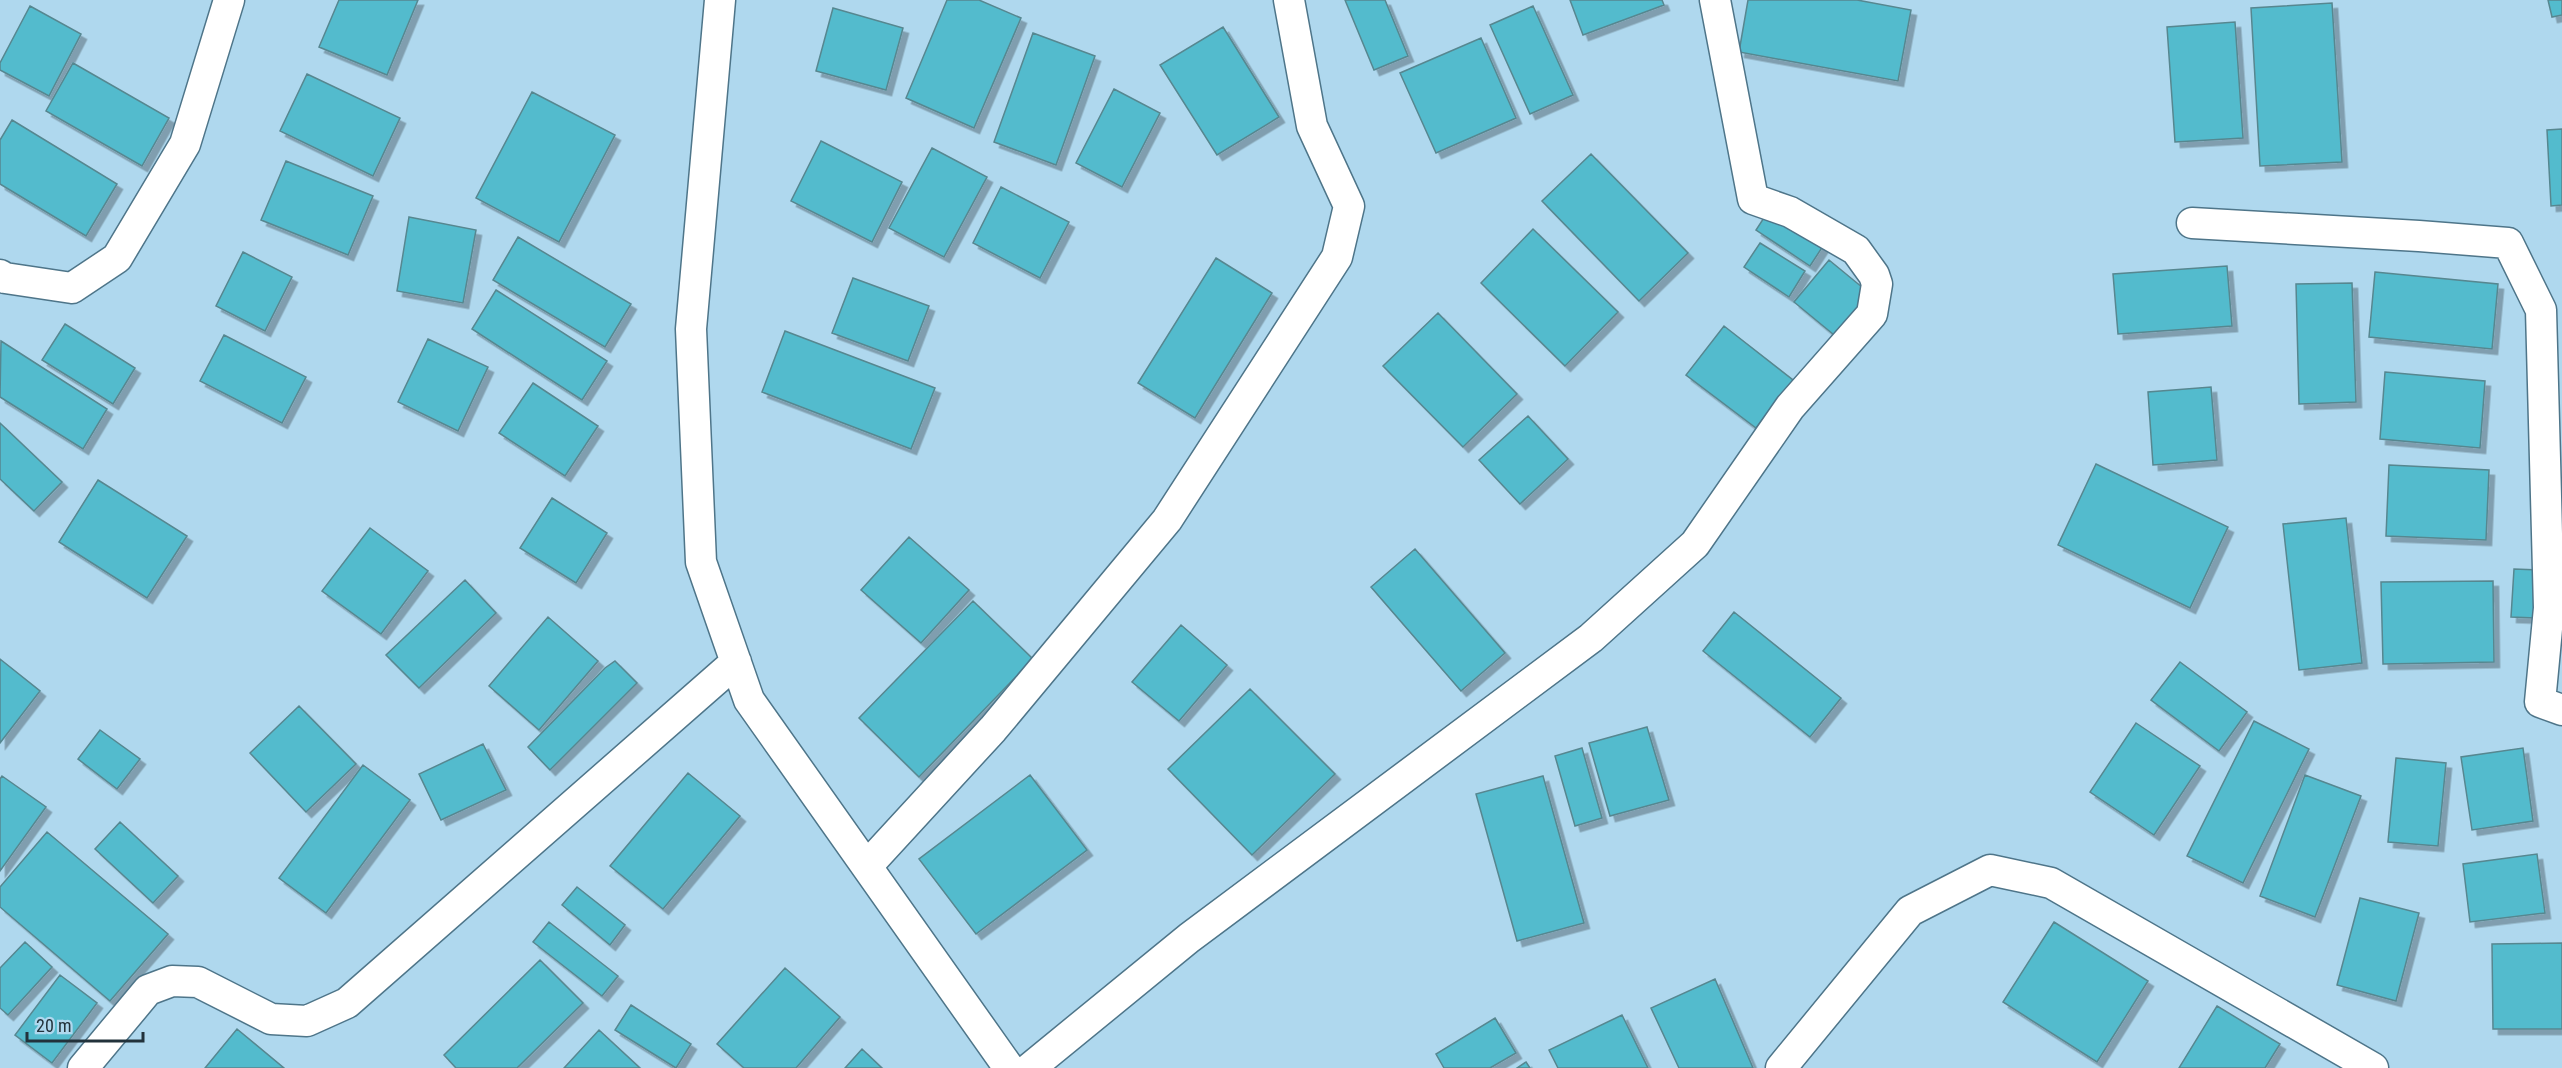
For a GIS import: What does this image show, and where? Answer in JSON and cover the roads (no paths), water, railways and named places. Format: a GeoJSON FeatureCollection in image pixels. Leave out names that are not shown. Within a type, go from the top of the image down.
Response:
{"type":"FeatureCollection","features":[{"type":"Feature","properties":{"kind":"street"},"geometry":{"type":"LineString","coordinates":[[0,275],[5,278],[72,288],[117,258],[185,144],[229,0]]}},
{"type":"Feature","properties":{"kind":"street"},"geometry":{"type":"LineString","coordinates":[[720,0],[691,329],[701,562],[749,700],[1009,1068]]}},
{"type":"Feature","properties":{"kind":"street"},"geometry":{"type":"LineString","coordinates":[[867,866],[993,729],[1167,519],[1337,257],[1349,206],[1312,126],[1289,0]]}},
{"type":"Feature","properties":{"kind":"street"},"geometry":{"type":"LineString","coordinates":[[1030,1068],[1189,938],[1591,638],[1695,544],[1790,407],[1872,314],[1877,284],[1874,275],[1856,250],[1790,212],[1753,199],[1715,0]]}},
{"type":"Feature","properties":{"kind":"street"},"geometry":{"type":"LineString","coordinates":[[2192,223],[2508,243],[2541,310],[2549,608],[2540,702],[2562,710]]}},
{"type":"Feature","properties":{"kind":"street"},"geometry":{"type":"LineString","coordinates":[[83,1068],[148,990],[172,981],[198,982],[271,1019],[308,1021],[347,1003],[736,662]]}},
{"type":"Feature","properties":{"kind":"street"},"geometry":{"type":"LineString","coordinates":[[1782,1068],[1910,910],[1990,870],[2051,883],[2373,1068]]}}]}
